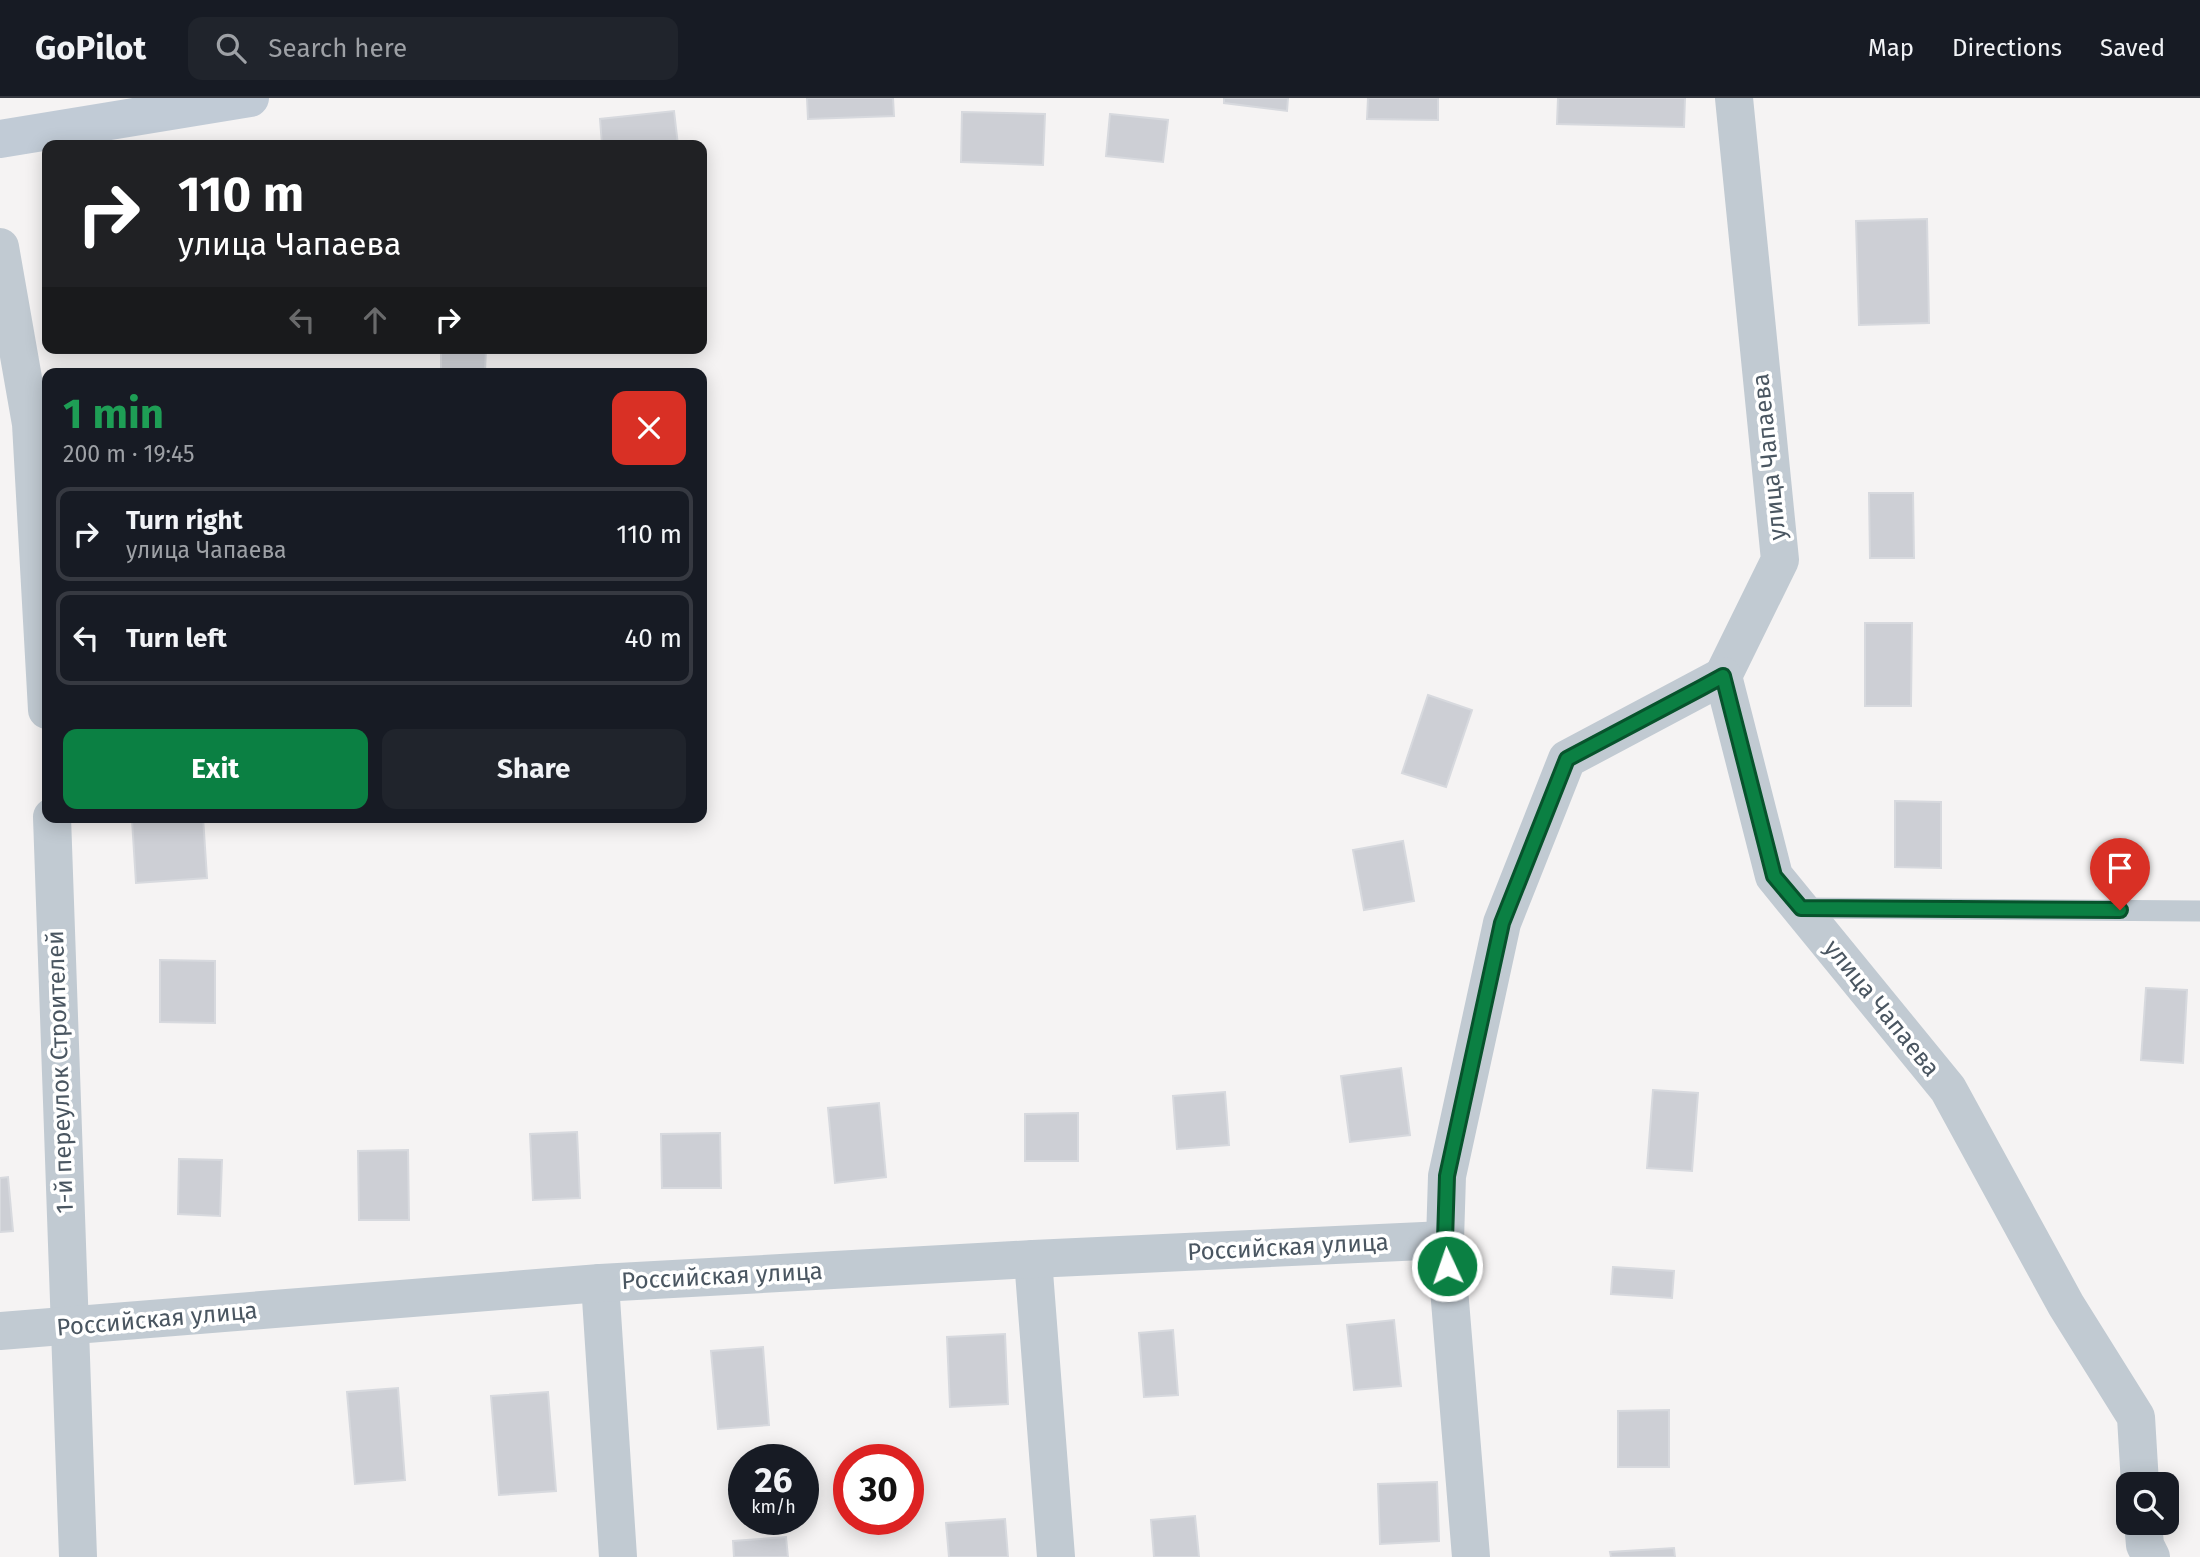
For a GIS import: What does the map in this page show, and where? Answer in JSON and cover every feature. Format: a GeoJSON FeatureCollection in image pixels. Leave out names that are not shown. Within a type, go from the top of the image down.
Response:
{"type":"FeatureCollection","features":[{"type":"Feature","properties":{"kind":"street"},"geometry":{"type":"LineString","coordinates":[[0,139],[250,98]]}},
{"type":"Feature","properties":{"kind":"street","name":"улица Чапаева"},"geometry":{"type":"LineString","coordinates":[[1734,98],[1780,559],[1723,676],[1774,876],[1948,1089],[2066,1305],[2136,1417],[2139,1472]]}},
{"type":"Feature","properties":{"kind":"street"},"geometry":{"type":"LineString","coordinates":[[0,247],[31,424],[42,621]]}},
{"type":"Feature","properties":{"kind":"street"},"geometry":{"type":"LineString","coordinates":[[1471,1557],[1445,1240],[1447,1176],[1502,923],[1567,759],[1723,676]]}},
{"type":"Feature","properties":{"kind":"street","name":"1-й переулок Строителей"},"geometry":{"type":"LineString","coordinates":[[52,823],[78,1557]]}},
{"type":"Feature","properties":{"kind":"street","name":"Российская улица"},"geometry":{"type":"LineString","coordinates":[[0,1331],[600,1283],[1445,1240]]}},
{"type":"Feature","properties":{"kind":"street"},"geometry":{"type":"LineString","coordinates":[[1033,1259],[1056,1557]]}},
{"type":"Feature","properties":{"kind":"street"},"geometry":{"type":"LineString","coordinates":[[600,1283],[618,1557]]}},
{"type":"Feature","properties":{"kind":"street"},"geometry":{"type":"LineString","coordinates":[[2144,1535],[2144,1545],[2151,1557]]}},
{"type":"Feature","properties":{"kind":"lane"},"geometry":{"type":"LineString","coordinates":[[1801,908],[2200,911]]}},
{"type":"Feature","properties":{"kind":"building"},"geometry":{"type":"Polygon","coordinates":[[[807,98],[893,98],[894,116],[808,119],[807,98]]]}},
{"type":"Feature","properties":{"kind":"building"},"geometry":{"type":"Polygon","coordinates":[[[1224,98],[1288,98],[1287,111],[1224,103],[1224,98]]]}},
{"type":"Feature","properties":{"kind":"building"},"geometry":{"type":"Polygon","coordinates":[[[1368,98],[1438,98],[1438,120],[1367,119],[1368,98]]]}},
{"type":"Feature","properties":{"kind":"building"},"geometry":{"type":"Polygon","coordinates":[[[1558,98],[1685,98],[1684,127],[1557,124],[1558,98]]]}},
{"type":"Feature","properties":{"kind":"building"},"geometry":{"type":"Polygon","coordinates":[[[674,111],[677,140],[602,140],[600,119],[674,111]]]}},
{"type":"Feature","properties":{"kind":"building"},"geometry":{"type":"Polygon","coordinates":[[[962,112],[1045,114],[1043,165],[961,162],[962,112]]]}},
{"type":"Feature","properties":{"kind":"building"},"geometry":{"type":"Polygon","coordinates":[[[1110,114],[1168,120],[1163,162],[1106,156],[1110,114]]]}},
{"type":"Feature","properties":{"kind":"building"},"geometry":{"type":"Polygon","coordinates":[[[1927,219],[1929,323],[1859,325],[1856,221],[1927,219]]]}},
{"type":"Feature","properties":{"kind":"building"},"geometry":{"type":"Polygon","coordinates":[[[441,354],[486,354],[485,368],[441,368],[441,354]]]}},
{"type":"Feature","properties":{"kind":"building"},"geometry":{"type":"Polygon","coordinates":[[[1869,493],[1913,493],[1914,558],[1870,558],[1869,493]]]}},
{"type":"Feature","properties":{"kind":"building"},"geometry":{"type":"Polygon","coordinates":[[[1865,623],[1912,623],[1911,706],[1865,706],[1865,623]]]}},
{"type":"Feature","properties":{"kind":"building"},"geometry":{"type":"Polygon","coordinates":[[[1428,695],[1472,710],[1446,787],[1402,773],[1428,695]]]}},
{"type":"Feature","properties":{"kind":"building"},"geometry":{"type":"Polygon","coordinates":[[[1895,801],[1941,802],[1941,868],[1895,867],[1895,801]]]}},
{"type":"Feature","properties":{"kind":"building"},"geometry":{"type":"Polygon","coordinates":[[[132,823],[203,823],[207,878],[136,883],[132,823]]]}},
{"type":"Feature","properties":{"kind":"building"},"geometry":{"type":"Polygon","coordinates":[[[1403,841],[1414,901],[1364,910],[1353,850],[1403,841]]]}},
{"type":"Feature","properties":{"kind":"building"},"geometry":{"type":"Polygon","coordinates":[[[160,960],[215,961],[215,1023],[160,1022],[160,960]]]}},
{"type":"Feature","properties":{"kind":"building"},"geometry":{"type":"Polygon","coordinates":[[[2146,988],[2187,990],[2183,1063],[2141,1060],[2146,988]]]}},
{"type":"Feature","properties":{"kind":"building"},"geometry":{"type":"Polygon","coordinates":[[[1401,1068],[1410,1135],[1350,1142],[1341,1076],[1401,1068]]]}},
{"type":"Feature","properties":{"kind":"building"},"geometry":{"type":"Polygon","coordinates":[[[1653,1090],[1698,1093],[1692,1171],[1647,1168],[1653,1090]]]}},
{"type":"Feature","properties":{"kind":"building"},"geometry":{"type":"Polygon","coordinates":[[[1225,1092],[1229,1145],[1177,1149],[1173,1096],[1225,1092]]]}},
{"type":"Feature","properties":{"kind":"building"},"geometry":{"type":"Polygon","coordinates":[[[879,1103],[886,1177],[835,1183],[828,1108],[879,1103]]]}},
{"type":"Feature","properties":{"kind":"building"},"geometry":{"type":"Polygon","coordinates":[[[1078,1113],[1078,1161],[1025,1161],[1025,1114],[1078,1113]]]}},
{"type":"Feature","properties":{"kind":"building"},"geometry":{"type":"Polygon","coordinates":[[[577,1132],[580,1198],[533,1200],[530,1134],[577,1132]]]}},
{"type":"Feature","properties":{"kind":"building"},"geometry":{"type":"Polygon","coordinates":[[[720,1133],[721,1188],[662,1188],[661,1134],[720,1133]]]}},
{"type":"Feature","properties":{"kind":"building"},"geometry":{"type":"Polygon","coordinates":[[[408,1150],[409,1220],[359,1220],[358,1151],[408,1150]]]}},
{"type":"Feature","properties":{"kind":"building"},"geometry":{"type":"Polygon","coordinates":[[[179,1159],[222,1160],[220,1216],[178,1214],[179,1159]]]}},
{"type":"Feature","properties":{"kind":"building"},"geometry":{"type":"Polygon","coordinates":[[[8,1177],[13,1231],[0,1232],[0,1178],[8,1177]]]}},
{"type":"Feature","properties":{"kind":"building"},"geometry":{"type":"Polygon","coordinates":[[[1613,1267],[1674,1271],[1672,1298],[1611,1294],[1613,1267]]]}},
{"type":"Feature","properties":{"kind":"building"},"geometry":{"type":"Polygon","coordinates":[[[1394,1320],[1401,1386],[1354,1390],[1347,1325],[1394,1320]]]}},
{"type":"Feature","properties":{"kind":"building"},"geometry":{"type":"Polygon","coordinates":[[[1173,1330],[1178,1395],[1144,1397],[1139,1333],[1173,1330]]]}},
{"type":"Feature","properties":{"kind":"building"},"geometry":{"type":"Polygon","coordinates":[[[1005,1334],[1008,1404],[950,1407],[947,1337],[1005,1334]]]}},
{"type":"Feature","properties":{"kind":"building"},"geometry":{"type":"Polygon","coordinates":[[[763,1347],[769,1425],[718,1429],[711,1351],[763,1347]]]}},
{"type":"Feature","properties":{"kind":"building"},"geometry":{"type":"Polygon","coordinates":[[[398,1388],[405,1480],[355,1484],[347,1392],[398,1388]]]}},
{"type":"Feature","properties":{"kind":"building"},"geometry":{"type":"Polygon","coordinates":[[[548,1392],[556,1491],[499,1495],[491,1396],[548,1392]]]}},
{"type":"Feature","properties":{"kind":"building"},"geometry":{"type":"Polygon","coordinates":[[[1669,1410],[1669,1467],[1618,1467],[1618,1411],[1669,1410]]]}},
{"type":"Feature","properties":{"kind":"building"},"geometry":{"type":"Polygon","coordinates":[[[1437,1482],[1439,1541],[1380,1544],[1378,1484],[1437,1482]]]}},
{"type":"Feature","properties":{"kind":"building"},"geometry":{"type":"Polygon","coordinates":[[[1195,1516],[1199,1557],[1154,1557],[1151,1520],[1195,1516]]]}},
{"type":"Feature","properties":{"kind":"building"},"geometry":{"type":"Polygon","coordinates":[[[1005,1519],[1008,1557],[949,1557],[946,1523],[1005,1519]]]}},
{"type":"Feature","properties":{"kind":"building"},"geometry":{"type":"Polygon","coordinates":[[[786,1537],[788,1557],[734,1557],[733,1541],[786,1537]]]}},
{"type":"Feature","properties":{"kind":"building"},"geometry":{"type":"Polygon","coordinates":[[[1674,1548],[1675,1557],[1611,1557],[1610,1552],[1674,1548]]]}},
{"type":"Feature","properties":{"kind":"route"},"geometry":{"type":"LineString","coordinates":[[1447,1266],[1447,1176],[1502,923],[1567,759],[1723,676],[1774,876],[1801,908],[2120,910]]}}]}
